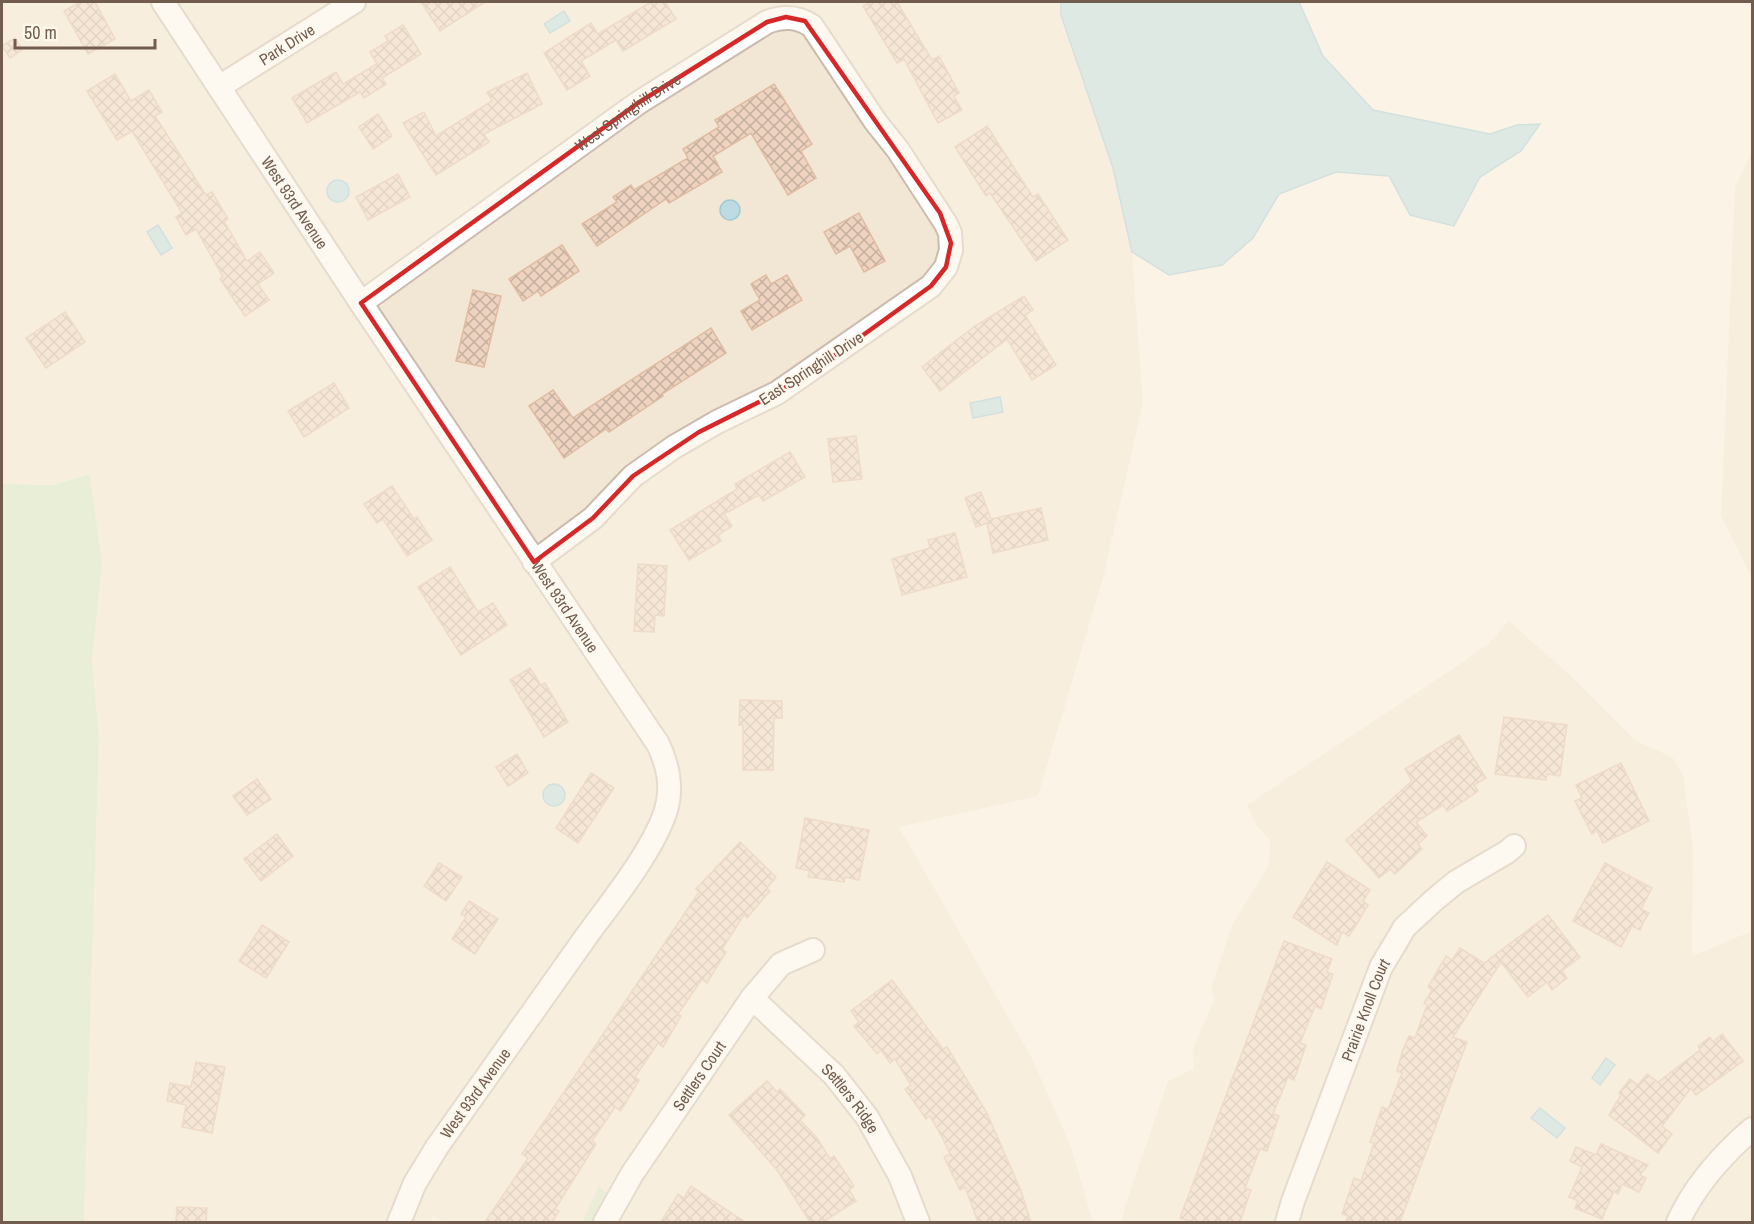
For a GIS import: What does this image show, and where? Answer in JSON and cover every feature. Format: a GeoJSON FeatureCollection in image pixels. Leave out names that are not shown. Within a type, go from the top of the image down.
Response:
{"type":"FeatureCollection","features":[{"type":"Feature","properties":{"kind":"street","name":"West 93rd Avenue"},"geometry":{"type":"LineString","coordinates":[[163,2],[361,303],[658,744],[666,761],[670,792],[667,808],[656,834],[615,897],[434,1151],[416,1183],[399,1222]]}},
{"type":"Feature","properties":{"kind":"street","name":"Park Drive"},"geometry":{"type":"LineString","coordinates":[[219,87],[354,2]]}},
{"type":"Feature","properties":{"kind":"street","name":"West Springhill Drive"},"geometry":{"type":"LineString","coordinates":[[361,303],[638,103],[767,22],[796,18],[812,26],[875,121]]}},
{"type":"Feature","properties":{"kind":"street","name":"East Springhill Drive"},"geometry":{"type":"LineString","coordinates":[[534,562],[593,518],[633,476],[674,447],[717,422],[777,393],[918,296],[939,278],[946,267],[951,250],[950,233],[925,190],[875,121]]}},
{"type":"Feature","properties":{"kind":"street","name":"Prairie Knoll Court"},"geometry":{"type":"LineString","coordinates":[[1287,1222],[1293,1200],[1381,967],[1404,928],[1456,882],[1514,846]]}},
{"type":"Feature","properties":{"kind":"street","name":"Settlers Court"},"geometry":{"type":"LineString","coordinates":[[605,1222],[632,1174],[752,998],[781,964],[813,950]]}},
{"type":"Feature","properties":{"kind":"street","name":"Settlers Ridge"},"geometry":{"type":"LineString","coordinates":[[752,998],[834,1075],[867,1117],[900,1176],[918,1222]]}},
{"type":"Feature","properties":{"kind":"street"},"geometry":{"type":"LineString","coordinates":[[1677,1222],[1713,1170],[1740,1139],[1752,1129]]}},
{"type":"Feature","properties":{"kind":"highlighted area"},"geometry":{"type":"Polygon","coordinates":[[[786,17],[805,21],[940,213],[951,243],[946,267],[931,286],[841,351],[777,393],[699,432],[633,476],[593,518],[534,562],[361,303],[638,103],[767,22],[786,17]]]}},
{"type":"Feature","properties":{"kind":"shaded area"},"geometry":{"type":"Polygon","coordinates":[[[2,2],[1061,2],[1061,15],[1113,168],[1132,252],[1143,403],[1103,578],[1038,796],[899,827],[1033,1060],[1072,1150],[1093,1222],[445,1222],[433,1216],[430,1222],[84,1222],[99,739],[92,660],[102,564],[90,474],[53,485],[2,484],[2,2]]]}},
{"type":"Feature","properties":{"kind":"shaded area"},"geometry":{"type":"Polygon","coordinates":[[[1752,153],[1752,578],[1721,516],[1735,187],[1752,153]]]}},
{"type":"Feature","properties":{"kind":"shaded area"},"geometry":{"type":"Polygon","coordinates":[[[1509,621],[1572,677],[1635,740],[1673,758],[1683,775],[1693,848],[1692,956],[1752,931],[1752,1222],[1121,1222],[1168,1081],[1194,1069],[1192,1052],[1214,999],[1211,988],[1232,925],[1269,865],[1270,840],[1257,826],[1247,805],[1460,664],[1488,644],[1509,621]]]}},
{"type":"Feature","properties":{"kind":"green space"},"geometry":{"type":"Polygon","coordinates":[[[90,474],[102,564],[92,660],[99,739],[84,1222],[2,1222],[2,484],[53,485],[90,474]]]}},
{"type":"Feature","properties":{"kind":"green space"},"geometry":{"type":"Polygon","coordinates":[[[599,1186],[606,1193],[591,1222],[582,1222],[599,1186]]]}},
{"type":"Feature","properties":{"kind":"water"},"geometry":{"type":"Polygon","coordinates":[[[1061,2],[1299,2],[1323,56],[1373,110],[1490,134],[1517,125],[1540,124],[1521,151],[1480,177],[1454,226],[1410,215],[1389,176],[1336,172],[1279,194],[1253,238],[1222,265],[1169,275],[1132,252],[1113,168],[1061,15],[1061,2]]]}},
{"type":"Feature","properties":{"kind":"water"},"geometry":{"type":"Polygon","coordinates":[[[564,11],[570,21],[550,33],[544,24],[564,11]]]}},
{"type":"Feature","properties":{"kind":"water"},"geometry":{"type":"Polygon","coordinates":[[[338,180],[346,183],[349,191],[346,199],[338,202],[330,199],[327,191],[330,183],[338,180]]]}},
{"type":"Feature","properties":{"kind":"water"},"geometry":{"type":"Polygon","coordinates":[[[730,200],[737,203],[740,210],[737,217],[730,220],[723,217],[720,210],[723,203],[730,200]]]}},
{"type":"Feature","properties":{"kind":"water"},"geometry":{"type":"Polygon","coordinates":[[[158,225],[172,248],[161,255],[147,232],[158,225]]]}},
{"type":"Feature","properties":{"kind":"water"},"geometry":{"type":"Polygon","coordinates":[[[1000,397],[1003,412],[973,418],[970,403],[1000,397]]]}},
{"type":"Feature","properties":{"kind":"water"},"geometry":{"type":"Polygon","coordinates":[[[554,784],[562,787],[565,795],[562,803],[554,806],[546,803],[543,795],[546,787],[554,784]]]}},
{"type":"Feature","properties":{"kind":"water"},"geometry":{"type":"Polygon","coordinates":[[[1606,1058],[1615,1065],[1600,1085],[1592,1078],[1606,1058]]]}},
{"type":"Feature","properties":{"kind":"water"},"geometry":{"type":"Polygon","coordinates":[[[1540,1108],[1565,1128],[1557,1138],[1531,1118],[1540,1108]]]}},
{"type":"Feature","properties":{"kind":"building"},"geometry":{"type":"Polygon","coordinates":[[[80,2],[95,2],[115,39],[88,54],[64,11],[80,2]]]}},
{"type":"Feature","properties":{"kind":"building"},"geometry":{"type":"Polygon","coordinates":[[[421,2],[485,2],[440,31],[421,2]]]}},
{"type":"Feature","properties":{"kind":"building"},"geometry":{"type":"Polygon","coordinates":[[[651,2],[665,2],[676,19],[623,51],[616,40],[581,61],[590,76],[567,90],[544,53],[591,23],[598,34],[651,2]]]}},
{"type":"Feature","properties":{"kind":"building"},"geometry":{"type":"Polygon","coordinates":[[[871,2],[897,2],[932,60],[939,56],[959,93],[954,96],[962,110],[938,123],[904,59],[897,63],[863,6],[871,2]]]}},
{"type":"Feature","properties":{"kind":"building"},"geometry":{"type":"Polygon","coordinates":[[[403,25],[421,54],[382,78],[386,84],[364,98],[360,92],[307,123],[292,98],[336,72],[343,84],[377,64],[370,52],[388,41],[385,36],[403,25]]]}},
{"type":"Feature","properties":{"kind":"building"},"geometry":{"type":"Polygon","coordinates":[[[15,38],[22,50],[10,58],[2,46],[15,38]]]}},
{"type":"Feature","properties":{"kind":"building"},"geometry":{"type":"Polygon","coordinates":[[[527,73],[542,104],[484,134],[489,142],[436,175],[403,123],[424,112],[436,136],[492,101],[487,92],[527,73]]]}},
{"type":"Feature","properties":{"kind":"building"},"geometry":{"type":"Polygon","coordinates":[[[115,74],[131,101],[149,90],[162,112],[155,116],[206,195],[212,192],[228,219],[224,221],[247,261],[260,252],[274,273],[258,284],[269,300],[245,316],[220,279],[223,277],[196,229],[186,235],[176,217],[182,213],[132,131],[117,140],[87,91],[115,74]]]}},
{"type":"Feature","properties":{"kind":"building"},"geometry":{"type":"Polygon","coordinates":[[[774,84],[812,144],[801,151],[816,178],[788,195],[751,133],[713,156],[722,172],[669,203],[666,199],[597,246],[582,224],[617,202],[613,197],[631,185],[634,190],[688,158],[683,149],[719,127],[715,120],[774,84]]]}},
{"type":"Feature","properties":{"kind":"building"},"geometry":{"type":"Polygon","coordinates":[[[378,114],[392,136],[373,149],[359,127],[378,114]]]}},
{"type":"Feature","properties":{"kind":"building"},"geometry":{"type":"Polygon","coordinates":[[[987,126],[1033,197],[1038,194],[1068,240],[1036,261],[990,193],[986,196],[955,147],[987,126]]]}},
{"type":"Feature","properties":{"kind":"building"},"geometry":{"type":"Polygon","coordinates":[[[398,174],[410,197],[368,220],[356,197],[398,174]]]}},
{"type":"Feature","properties":{"kind":"building"},"geometry":{"type":"Polygon","coordinates":[[[859,213],[885,261],[864,272],[850,246],[836,254],[824,232],[859,213]]]}},
{"type":"Feature","properties":{"kind":"building"},"geometry":{"type":"Polygon","coordinates":[[[562,245],[579,271],[541,296],[538,291],[523,301],[509,279],[562,245]]]}},
{"type":"Feature","properties":{"kind":"building"},"geometry":{"type":"Polygon","coordinates":[[[766,275],[771,284],[787,275],[802,300],[752,330],[741,311],[760,300],[751,284],[766,275]]]}},
{"type":"Feature","properties":{"kind":"building"},"geometry":{"type":"Polygon","coordinates":[[[473,290],[501,296],[484,367],[456,361],[473,290]]]}},
{"type":"Feature","properties":{"kind":"building"},"geometry":{"type":"Polygon","coordinates":[[[1024,296],[1033,310],[1025,315],[1056,365],[1032,380],[1007,339],[940,391],[922,367],[975,326],[1024,296]]]}},
{"type":"Feature","properties":{"kind":"building"},"geometry":{"type":"Polygon","coordinates":[[[65,312],[85,342],[46,368],[26,338],[65,312]]]}},
{"type":"Feature","properties":{"kind":"building"},"geometry":{"type":"Polygon","coordinates":[[[711,328],[726,353],[662,394],[663,396],[609,432],[606,429],[564,458],[529,406],[553,390],[573,418],[711,328]]]}},
{"type":"Feature","properties":{"kind":"building"},"geometry":{"type":"Polygon","coordinates":[[[334,383],[349,408],[304,437],[288,411],[334,383]]]}},
{"type":"Feature","properties":{"kind":"building"},"geometry":{"type":"Polygon","coordinates":[[[856,436],[862,479],[833,482],[828,439],[856,436]]]}},
{"type":"Feature","properties":{"kind":"building"},"geometry":{"type":"Polygon","coordinates":[[[790,452],[805,477],[763,501],[759,495],[724,514],[732,526],[718,535],[721,541],[689,560],[670,530],[737,489],[735,484],[790,452]]]}},
{"type":"Feature","properties":{"kind":"building"},"geometry":{"type":"Polygon","coordinates":[[[392,486],[414,519],[417,517],[432,540],[407,556],[383,519],[377,523],[364,504],[392,486]]]}},
{"type":"Feature","properties":{"kind":"building"},"geometry":{"type":"Polygon","coordinates":[[[981,492],[991,519],[1041,508],[1048,540],[993,553],[987,523],[976,527],[965,498],[981,492]]]}},
{"type":"Feature","properties":{"kind":"building"},"geometry":{"type":"Polygon","coordinates":[[[955,533],[967,577],[902,595],[892,559],[930,548],[928,540],[955,533]]]}},
{"type":"Feature","properties":{"kind":"building"},"geometry":{"type":"Polygon","coordinates":[[[638,564],[667,566],[664,616],[655,615],[654,632],[634,631],[638,564]]]}},
{"type":"Feature","properties":{"kind":"building"},"geometry":{"type":"Polygon","coordinates":[[[450,567],[478,612],[493,603],[507,625],[461,655],[418,587],[450,567]]]}},
{"type":"Feature","properties":{"kind":"building"},"geometry":{"type":"Polygon","coordinates":[[[530,668],[541,685],[545,683],[568,722],[544,737],[510,680],[530,668]]]}},
{"type":"Feature","properties":{"kind":"building"},"geometry":{"type":"Polygon","coordinates":[[[740,700],[782,701],[782,718],[774,718],[773,770],[743,770],[743,725],[739,725],[740,700]]]}},
{"type":"Feature","properties":{"kind":"building"},"geometry":{"type":"Polygon","coordinates":[[[1504,717],[1567,725],[1560,776],[1547,774],[1546,780],[1495,774],[1504,717]]]}},
{"type":"Feature","properties":{"kind":"building"},"geometry":{"type":"Polygon","coordinates":[[[1459,735],[1486,778],[1474,785],[1478,791],[1462,802],[1447,811],[1443,805],[1416,822],[1427,836],[1418,844],[1422,849],[1395,874],[1390,869],[1379,878],[1346,840],[1412,781],[1405,769],[1459,735]]]}},
{"type":"Feature","properties":{"kind":"building"},"geometry":{"type":"Polygon","coordinates":[[[517,754],[528,773],[508,786],[496,767],[517,754]]]}},
{"type":"Feature","properties":{"kind":"building"},"geometry":{"type":"Polygon","coordinates":[[[1621,763],[1649,821],[1603,843],[1597,831],[1592,834],[1575,801],[1582,798],[1576,785],[1621,763]]]}},
{"type":"Feature","properties":{"kind":"building"},"geometry":{"type":"Polygon","coordinates":[[[591,773],[614,788],[578,843],[556,828],[591,773]]]}},
{"type":"Feature","properties":{"kind":"building"},"geometry":{"type":"Polygon","coordinates":[[[257,779],[271,799],[247,815],[233,796],[257,779]]]}},
{"type":"Feature","properties":{"kind":"building"},"geometry":{"type":"Polygon","coordinates":[[[805,818],[869,830],[859,880],[845,877],[844,882],[808,877],[810,871],[796,868],[805,818]]]}},
{"type":"Feature","properties":{"kind":"building"},"geometry":{"type":"Polygon","coordinates":[[[277,834],[293,856],[261,881],[244,859],[277,834]]]}},
{"type":"Feature","properties":{"kind":"building"},"geometry":{"type":"Polygon","coordinates":[[[740,842],[776,877],[767,888],[770,891],[747,918],[744,915],[722,949],[726,952],[707,983],[702,979],[678,1014],[681,1016],[663,1047],[658,1043],[635,1077],[639,1080],[625,1104],[620,1111],[615,1107],[592,1141],[596,1144],[555,1209],[559,1211],[552,1222],[485,1222],[528,1158],[522,1154],[699,892],[696,889],[740,842]]]}},
{"type":"Feature","properties":{"kind":"building"},"geometry":{"type":"Polygon","coordinates":[[[1327,862],[1370,890],[1363,901],[1368,905],[1358,922],[1349,936],[1342,932],[1337,945],[1293,917],[1327,862]]]}},
{"type":"Feature","properties":{"kind":"building"},"geometry":{"type":"Polygon","coordinates":[[[439,863],[462,877],[446,901],[424,886],[439,863]]]}},
{"type":"Feature","properties":{"kind":"building"},"geometry":{"type":"Polygon","coordinates":[[[1605,863],[1652,888],[1641,909],[1649,913],[1640,930],[1632,926],[1621,947],[1573,921],[1605,863]]]}},
{"type":"Feature","properties":{"kind":"building"},"geometry":{"type":"Polygon","coordinates":[[[469,901],[498,919],[475,954],[452,939],[466,917],[461,914],[469,901]]]}},
{"type":"Feature","properties":{"kind":"building"},"geometry":{"type":"Polygon","coordinates":[[[1548,915],[1580,957],[1562,971],[1567,978],[1552,990],[1547,982],[1528,997],[1501,962],[1453,1037],[1467,1042],[1400,1222],[1346,1222],[1348,1216],[1342,1214],[1354,1178],[1361,1181],[1374,1143],[1370,1142],[1382,1107],[1388,1109],[1402,1073],[1397,1071],[1402,1052],[1409,1036],[1415,1038],[1427,1005],[1424,1003],[1432,990],[1428,987],[1446,956],[1452,960],[1460,948],[1484,963],[1548,915]]]}},
{"type":"Feature","properties":{"kind":"building"},"geometry":{"type":"Polygon","coordinates":[[[262,925],[289,942],[266,978],[239,961],[262,925]]]}},
{"type":"Feature","properties":{"kind":"building"},"geometry":{"type":"Polygon","coordinates":[[[1284,941],[1332,959],[1327,972],[1333,974],[1321,1009],[1315,1006],[1300,1043],[1306,1045],[1294,1080],[1288,1077],[1273,1114],[1279,1116],[1267,1151],[1260,1149],[1245,1188],[1251,1190],[1240,1222],[1193,1222],[1180,1218],[1284,941]]]}},
{"type":"Feature","properties":{"kind":"building"},"geometry":{"type":"Polygon","coordinates":[[[892,980],[943,1049],[947,1047],[987,1113],[1021,1191],[1031,1222],[978,1222],[965,1187],[960,1190],[944,1157],[950,1154],[941,1135],[930,1116],[926,1119],[905,1089],[911,1085],[895,1059],[890,1063],[881,1050],[877,1054],[854,1026],[859,1022],[851,1011],[892,980]]]}},
{"type":"Feature","properties":{"kind":"building"},"geometry":{"type":"Polygon","coordinates":[[[1722,1034],[1743,1061],[1696,1095],[1691,1088],[1662,1126],[1672,1134],[1658,1153],[1609,1115],[1621,1095],[1619,1093],[1630,1079],[1638,1085],[1647,1074],[1658,1082],[1700,1050],[1698,1046],[1710,1037],[1713,1042],[1722,1034]]]}},
{"type":"Feature","properties":{"kind":"building"},"geometry":{"type":"Polygon","coordinates":[[[196,1062],[225,1067],[212,1133],[182,1127],[186,1105],[167,1101],[170,1083],[191,1087],[196,1062]]]}},
{"type":"Feature","properties":{"kind":"building"},"geometry":{"type":"Polygon","coordinates":[[[767,1081],[777,1092],[780,1089],[805,1115],[800,1120],[817,1138],[830,1159],[834,1156],[854,1186],[849,1190],[856,1201],[823,1222],[810,1222],[777,1170],[729,1115],[767,1081]]]}},
{"type":"Feature","properties":{"kind":"building"},"geometry":{"type":"Polygon","coordinates":[[[1601,1144],[1648,1165],[1640,1175],[1646,1178],[1639,1192],[1622,1184],[1618,1194],[1614,1191],[1602,1219],[1575,1208],[1578,1201],[1569,1197],[1582,1167],[1570,1161],[1576,1147],[1596,1155],[1601,1144]]]}},
{"type":"Feature","properties":{"kind":"building"},"geometry":{"type":"Polygon","coordinates":[[[691,1186],[745,1222],[661,1222],[678,1194],[684,1198],[691,1186]]]}},
{"type":"Feature","properties":{"kind":"building"},"geometry":{"type":"Polygon","coordinates":[[[177,1207],[207,1208],[206,1222],[176,1222],[177,1207]]]}}]}
